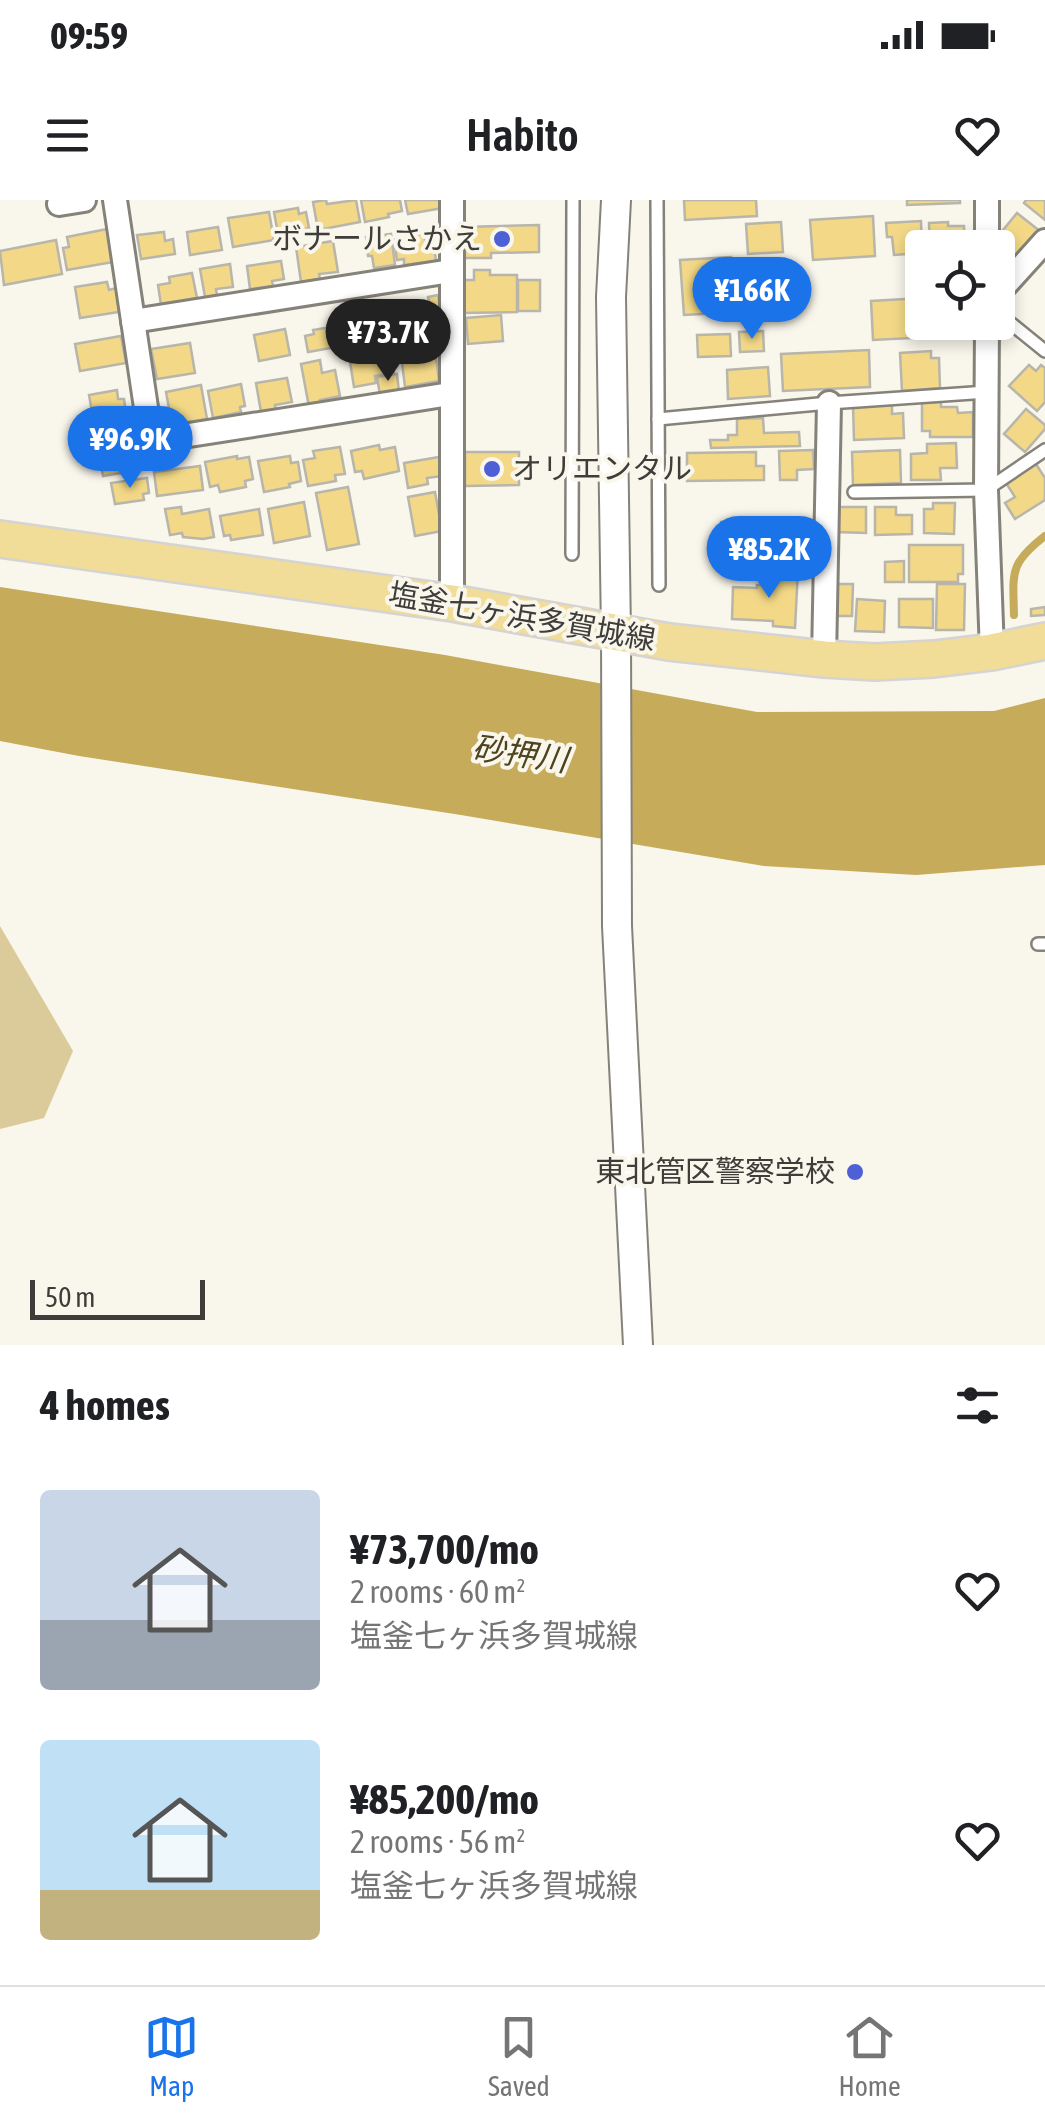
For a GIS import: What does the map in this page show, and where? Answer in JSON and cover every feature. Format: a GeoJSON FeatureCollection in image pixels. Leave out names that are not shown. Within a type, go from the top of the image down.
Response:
{"type":"FeatureCollection","features":[{"type":"Feature","properties":{"kind":"main road","name":"塩釜七ヶ浜多賀城線"},"geometry":{"type":"LineString","coordinates":[[0,539],[452,603],[616,648],[669,642],[875,662],[992,652],[1045,641]]}},
{"type":"Feature","properties":{"kind":"street"},"geometry":{"type":"LineString","coordinates":[[59,204],[84,200]]}},
{"type":"Feature","properties":{"kind":"street"},"geometry":{"type":"LineString","coordinates":[[116,200],[151,441],[450,394]]}},
{"type":"Feature","properties":{"kind":"street"},"geometry":{"type":"LineString","coordinates":[[452,200],[452,603]]}},
{"type":"Feature","properties":{"kind":"street"},"geometry":{"type":"LineString","coordinates":[[616,200],[611,297],[617,926],[638,1345]]}},
{"type":"Feature","properties":{"kind":"street"},"geometry":{"type":"LineString","coordinates":[[987,200],[987,230]]}},
{"type":"Feature","properties":{"kind":"street"},"geometry":{"type":"LineString","coordinates":[[1015,275],[1045,242]]}},
{"type":"Feature","properties":{"kind":"street"},"geometry":{"type":"LineString","coordinates":[[133,322],[451,271]]}},
{"type":"Feature","properties":{"kind":"street"},"geometry":{"type":"LineString","coordinates":[[987,340],[986,490],[992,652]]}},
{"type":"Feature","properties":{"kind":"street"},"geometry":{"type":"LineString","coordinates":[[824,659],[828,403]]}},
{"type":"Feature","properties":{"kind":"lane"},"geometry":{"type":"LineString","coordinates":[[572,554],[573,200]]}},
{"type":"Feature","properties":{"kind":"lane"},"geometry":{"type":"LineString","coordinates":[[657,200],[660,586]]}},
{"type":"Feature","properties":{"kind":"lane"},"geometry":{"type":"LineString","coordinates":[[1015,327],[1045,351]]}},
{"type":"Feature","properties":{"kind":"lane"},"geometry":{"type":"LineString","coordinates":[[658,419],[987,392]]}},
{"type":"Feature","properties":{"kind":"lane"},"geometry":{"type":"LineString","coordinates":[[854,492],[986,490],[1045,450]]}},
{"type":"Feature","properties":{"kind":"shaded area"},"geometry":{"type":"Polygon","coordinates":[[[0,926],[73,1051],[44,1118],[0,1129],[0,926]]]}},
{"type":"Feature","properties":{"kind":"water","name":"砂押川"},"geometry":{"type":"Polygon","coordinates":[[[0,587],[445,655],[757,712],[994,711],[1045,698],[1045,865],[916,875],[764,866],[0,741],[0,587]]]}},
{"type":"Feature","properties":{"kind":"building"},"geometry":{"type":"Polygon","coordinates":[[[326,200],[327,204],[356,200],[360,222],[318,230],[313,202],[326,200]]]}},
{"type":"Feature","properties":{"kind":"building"},"geometry":{"type":"Polygon","coordinates":[[[361,200],[400,200],[402,211],[365,222],[361,200]]]}},
{"type":"Feature","properties":{"kind":"building"},"geometry":{"type":"Polygon","coordinates":[[[405,200],[441,200],[443,208],[408,214],[405,200]]]}},
{"type":"Feature","properties":{"kind":"building"},"geometry":{"type":"Polygon","coordinates":[[[684,200],[756,200],[757,216],[685,220],[684,200]]]}},
{"type":"Feature","properties":{"kind":"building"},"geometry":{"type":"Polygon","coordinates":[[[907,200],[960,200],[960,203],[907,205],[907,200]]]}},
{"type":"Feature","properties":{"kind":"building"},"geometry":{"type":"Polygon","coordinates":[[[1045,200],[1045,220],[1024,203],[1045,200]]]}},
{"type":"Feature","properties":{"kind":"building"},"geometry":{"type":"Polygon","coordinates":[[[298,208],[299,214],[306,212],[309,228],[278,234],[274,212],[298,208]]]}},
{"type":"Feature","properties":{"kind":"building"},"geometry":{"type":"Polygon","coordinates":[[[269,212],[274,240],[233,247],[228,218],[269,212]]]}},
{"type":"Feature","properties":{"kind":"building"},"geometry":{"type":"Polygon","coordinates":[[[1017,213],[1041,232],[1017,260],[1015,230],[1003,230],[1017,213]]]}},
{"type":"Feature","properties":{"kind":"building"},"geometry":{"type":"Polygon","coordinates":[[[873,216],[875,256],[813,260],[810,220],[873,216]]]}},
{"type":"Feature","properties":{"kind":"building"},"geometry":{"type":"Polygon","coordinates":[[[921,221],[921,230],[905,230],[905,254],[894,255],[886,223],[921,221]]]}},
{"type":"Feature","properties":{"kind":"building"},"geometry":{"type":"Polygon","coordinates":[[[781,222],[783,252],[748,254],[746,224],[781,222]]]}},
{"type":"Feature","properties":{"kind":"building"},"geometry":{"type":"Polygon","coordinates":[[[948,222],[948,226],[964,226],[964,230],[929,230],[929,223],[948,222]]]}},
{"type":"Feature","properties":{"kind":"building","name":"ボナールさかえ"},"geometry":{"type":"Polygon","coordinates":[[[539,225],[539,252],[465,258],[464,227],[539,225]]]}},
{"type":"Feature","properties":{"kind":"building"},"geometry":{"type":"Polygon","coordinates":[[[218,227],[222,250],[190,255],[187,232],[218,227]]]}},
{"type":"Feature","properties":{"kind":"building"},"geometry":{"type":"Polygon","coordinates":[[[107,229],[113,262],[67,270],[63,248],[69,247],[67,237],[107,229]]]}},
{"type":"Feature","properties":{"kind":"building"},"geometry":{"type":"Polygon","coordinates":[[[164,232],[165,241],[173,239],[175,254],[141,259],[137,235],[164,232]]]}},
{"type":"Feature","properties":{"kind":"building"},"geometry":{"type":"Polygon","coordinates":[[[424,233],[425,240],[433,239],[436,261],[404,265],[404,259],[397,260],[394,240],[424,233]]]}},
{"type":"Feature","properties":{"kind":"building"},"geometry":{"type":"Polygon","coordinates":[[[391,234],[395,265],[374,268],[366,237],[391,234]]]}},
{"type":"Feature","properties":{"kind":"building"},"geometry":{"type":"Polygon","coordinates":[[[56,240],[62,274],[4,285],[0,251],[56,240]]]}},
{"type":"Feature","properties":{"kind":"building"},"geometry":{"type":"Polygon","coordinates":[[[333,241],[338,272],[319,274],[320,279],[301,282],[296,247],[333,241]]]}},
{"type":"Feature","properties":{"kind":"building"},"geometry":{"type":"Polygon","coordinates":[[[731,257],[731,263],[755,262],[758,311],[684,315],[680,260],[731,257]]]}},
{"type":"Feature","properties":{"kind":"building"},"geometry":{"type":"Polygon","coordinates":[[[281,261],[284,279],[272,281],[273,286],[250,289],[247,266],[281,261]]]}},
{"type":"Feature","properties":{"kind":"building"},"geometry":{"type":"Polygon","coordinates":[[[230,264],[233,287],[216,289],[217,295],[205,297],[200,269],[230,264]]]}},
{"type":"Feature","properties":{"kind":"building"},"geometry":{"type":"Polygon","coordinates":[[[474,270],[490,270],[490,275],[517,275],[517,312],[462,313],[462,280],[474,280],[474,270]]]}},
{"type":"Feature","properties":{"kind":"building"},"geometry":{"type":"Polygon","coordinates":[[[192,273],[197,298],[161,305],[158,285],[170,283],[169,277],[192,273]]]}},
{"type":"Feature","properties":{"kind":"building"},"geometry":{"type":"Polygon","coordinates":[[[518,280],[540,280],[540,311],[518,311],[518,280]]]}},
{"type":"Feature","properties":{"kind":"building"},"geometry":{"type":"Polygon","coordinates":[[[107,282],[109,290],[116,288],[119,312],[80,318],[75,287],[107,282]]]}},
{"type":"Feature","properties":{"kind":"building"},"geometry":{"type":"Polygon","coordinates":[[[438,295],[441,314],[434,315],[436,332],[397,338],[394,322],[400,321],[399,315],[407,314],[406,306],[429,303],[428,297],[438,295]]]}},
{"type":"Feature","properties":{"kind":"building"},"geometry":{"type":"Polygon","coordinates":[[[905,299],[905,338],[873,340],[871,301],[905,299]]]}},
{"type":"Feature","properties":{"kind":"building"},"geometry":{"type":"Polygon","coordinates":[[[389,306],[394,338],[354,345],[348,313],[389,306]]]}},
{"type":"Feature","properties":{"kind":"building"},"geometry":{"type":"Polygon","coordinates":[[[501,315],[503,341],[468,344],[466,318],[501,315]]]}},
{"type":"Feature","properties":{"kind":"building"},"geometry":{"type":"Polygon","coordinates":[[[338,326],[342,346],[308,352],[305,336],[314,334],[313,330],[338,326]]]}},
{"type":"Feature","properties":{"kind":"building"},"geometry":{"type":"Polygon","coordinates":[[[285,329],[290,355],[259,361],[254,335],[285,329]]]}},
{"type":"Feature","properties":{"kind":"building"},"geometry":{"type":"Polygon","coordinates":[[[763,331],[764,351],[740,352],[739,332],[763,331]]]}},
{"type":"Feature","properties":{"kind":"building"},"geometry":{"type":"Polygon","coordinates":[[[730,334],[731,356],[698,357],[697,335],[730,334]]]}},
{"type":"Feature","properties":{"kind":"building"},"geometry":{"type":"Polygon","coordinates":[[[121,336],[126,363],[80,371],[75,344],[121,336]]]}},
{"type":"Feature","properties":{"kind":"building"},"geometry":{"type":"Polygon","coordinates":[[[190,343],[195,373],[157,379],[151,349],[190,343]]]}},
{"type":"Feature","properties":{"kind":"building"},"geometry":{"type":"Polygon","coordinates":[[[410,345],[412,358],[401,360],[399,347],[410,345]]]}},
{"type":"Feature","properties":{"kind":"building"},"geometry":{"type":"Polygon","coordinates":[[[869,350],[870,387],[783,391],[781,354],[869,350]]]}},
{"type":"Feature","properties":{"kind":"building"},"geometry":{"type":"Polygon","coordinates":[[[931,351],[931,358],[939,358],[940,388],[902,391],[900,353],[931,351]]]}},
{"type":"Feature","properties":{"kind":"building"},"geometry":{"type":"Polygon","coordinates":[[[391,355],[394,373],[375,376],[376,383],[354,387],[350,362],[391,355]]]}},
{"type":"Feature","properties":{"kind":"building"},"geometry":{"type":"Polygon","coordinates":[[[436,357],[439,381],[405,387],[402,363],[436,357]]]}},
{"type":"Feature","properties":{"kind":"building"},"geometry":{"type":"Polygon","coordinates":[[[320,360],[322,373],[335,370],[340,396],[309,407],[301,364],[320,360]]]}},
{"type":"Feature","properties":{"kind":"building"},"geometry":{"type":"Polygon","coordinates":[[[1029,365],[1036,371],[1041,365],[1045,368],[1045,402],[1037,411],[1009,386],[1029,365]]]}},
{"type":"Feature","properties":{"kind":"building"},"geometry":{"type":"Polygon","coordinates":[[[768,367],[770,396],[728,399],[727,370],[768,367]]]}},
{"type":"Feature","properties":{"kind":"building"},"geometry":{"type":"Polygon","coordinates":[[[397,374],[399,392],[380,395],[377,377],[397,374]]]}},
{"type":"Feature","properties":{"kind":"building"},"geometry":{"type":"Polygon","coordinates":[[[287,378],[292,402],[261,412],[256,383],[287,378]]]}},
{"type":"Feature","properties":{"kind":"building"},"geometry":{"type":"Polygon","coordinates":[[[241,384],[245,406],[240,407],[241,412],[213,418],[208,391],[241,384]]]}},
{"type":"Feature","properties":{"kind":"building"},"geometry":{"type":"Polygon","coordinates":[[[201,385],[207,419],[172,425],[166,392],[201,385]]]}},
{"type":"Feature","properties":{"kind":"building"},"geometry":{"type":"Polygon","coordinates":[[[117,390],[118,399],[124,399],[126,413],[93,418],[89,395],[117,390]]]}},
{"type":"Feature","properties":{"kind":"building"},"geometry":{"type":"Polygon","coordinates":[[[922,402],[941,402],[941,407],[957,407],[958,413],[973,412],[973,437],[930,437],[930,431],[922,431],[922,402]]]}},
{"type":"Feature","properties":{"kind":"building"},"geometry":{"type":"Polygon","coordinates":[[[892,405],[892,414],[903,413],[904,438],[854,440],[853,406],[892,405]]]}},
{"type":"Feature","properties":{"kind":"building"},"geometry":{"type":"Polygon","coordinates":[[[1026,409],[1045,429],[1025,452],[1004,434],[1026,409]]]}},
{"type":"Feature","properties":{"kind":"building"},"geometry":{"type":"Polygon","coordinates":[[[763,418],[764,433],[799,432],[800,446],[711,448],[710,440],[728,440],[728,435],[737,435],[737,419],[763,418]]]}},
{"type":"Feature","properties":{"kind":"building"},"geometry":{"type":"Polygon","coordinates":[[[956,443],[957,468],[940,468],[941,480],[911,480],[911,454],[927,453],[927,444],[956,443]]]}},
{"type":"Feature","properties":{"kind":"building"},"geometry":{"type":"Polygon","coordinates":[[[379,445],[380,450],[395,447],[399,471],[364,479],[362,471],[355,472],[351,451],[379,445]]]}},
{"type":"Feature","properties":{"kind":"building"},"geometry":{"type":"Polygon","coordinates":[[[141,446],[145,469],[103,476],[99,453],[141,446]]]}},
{"type":"Feature","properties":{"kind":"building"},"geometry":{"type":"Polygon","coordinates":[[[340,447],[345,474],[335,475],[336,481],[308,486],[303,460],[315,458],[313,451],[340,447]]]}},
{"type":"Feature","properties":{"kind":"building"},"geometry":{"type":"Polygon","coordinates":[[[813,450],[814,469],[797,470],[797,480],[780,480],[779,451],[813,450]]]}},
{"type":"Feature","properties":{"kind":"building"},"geometry":{"type":"Polygon","coordinates":[[[900,450],[901,483],[853,485],[852,452],[900,450]]]}},
{"type":"Feature","properties":{"kind":"building","name":"オリエンタル"},"geometry":{"type":"Polygon","coordinates":[[[465,452],[519,452],[519,485],[465,486],[465,452]]]}},
{"type":"Feature","properties":{"kind":"building"},"geometry":{"type":"Polygon","coordinates":[[[756,452],[756,466],[764,466],[764,480],[687,481],[687,453],[756,452]]]}},
{"type":"Feature","properties":{"kind":"building"},"geometry":{"type":"Polygon","coordinates":[[[290,456],[291,463],[298,462],[301,481],[264,492],[258,461],[290,456]]]}},
{"type":"Feature","properties":{"kind":"building"},"geometry":{"type":"Polygon","coordinates":[[[249,457],[253,479],[245,481],[246,487],[220,492],[218,485],[210,487],[205,462],[249,457]]]}},
{"type":"Feature","properties":{"kind":"building"},"geometry":{"type":"Polygon","coordinates":[[[439,457],[442,476],[427,478],[428,484],[408,488],[404,463],[439,457]]]}},
{"type":"Feature","properties":{"kind":"building"},"geometry":{"type":"Polygon","coordinates":[[[1036,464],[1045,478],[1045,500],[1015,519],[1005,503],[1015,497],[1006,483],[1036,464]]]}},
{"type":"Feature","properties":{"kind":"building"},"geometry":{"type":"Polygon","coordinates":[[[200,466],[203,490],[157,496],[154,472],[200,466]]]}},
{"type":"Feature","properties":{"kind":"building"},"geometry":{"type":"Polygon","coordinates":[[[147,478],[149,493],[143,494],[144,500],[115,504],[111,483],[147,478]]]}},
{"type":"Feature","properties":{"kind":"building"},"geometry":{"type":"Polygon","coordinates":[[[348,487],[359,544],[327,550],[316,493],[348,487]]]}},
{"type":"Feature","properties":{"kind":"building"},"geometry":{"type":"Polygon","coordinates":[[[435,492],[442,531],[415,536],[408,497],[435,492]]]}},
{"type":"Feature","properties":{"kind":"building"},"geometry":{"type":"Polygon","coordinates":[[[304,502],[310,536],[274,543],[268,509],[304,502]]]}},
{"type":"Feature","properties":{"kind":"building"},"geometry":{"type":"Polygon","coordinates":[[[933,503],[955,503],[954,534],[924,533],[924,509],[933,509],[933,503]]]}},
{"type":"Feature","properties":{"kind":"building"},"geometry":{"type":"Polygon","coordinates":[[[181,507],[182,514],[209,509],[214,537],[170,535],[165,509],[181,507]]]}},
{"type":"Feature","properties":{"kind":"building"},"geometry":{"type":"Polygon","coordinates":[[[836,507],[866,507],[866,533],[835,532],[836,507]]]}},
{"type":"Feature","properties":{"kind":"building"},"geometry":{"type":"Polygon","coordinates":[[[875,507],[896,507],[896,515],[912,515],[912,534],[875,535],[875,507]]]}},
{"type":"Feature","properties":{"kind":"building"},"geometry":{"type":"Polygon","coordinates":[[[259,509],[263,535],[231,540],[230,535],[224,536],[220,516],[259,509]]]}},
{"type":"Feature","properties":{"kind":"building"},"geometry":{"type":"Polygon","coordinates":[[[721,522],[782,522],[782,550],[720,549],[721,522]]]}},
{"type":"Feature","properties":{"kind":"building"},"geometry":{"type":"Polygon","coordinates":[[[909,545],[963,545],[963,574],[958,574],[958,582],[909,582],[909,545]]]}},
{"type":"Feature","properties":{"kind":"building"},"geometry":{"type":"Polygon","coordinates":[[[904,561],[904,582],[885,582],[885,562],[904,561]]]}},
{"type":"Feature","properties":{"kind":"building"},"geometry":{"type":"Polygon","coordinates":[[[773,569],[798,570],[795,628],[773,626],[773,621],[732,619],[733,587],[766,585],[766,589],[772,589],[773,569]]]}},
{"type":"Feature","properties":{"kind":"building"},"geometry":{"type":"Polygon","coordinates":[[[831,584],[853,584],[852,616],[831,616],[831,584]]]}},
{"type":"Feature","properties":{"kind":"building"},"geometry":{"type":"Polygon","coordinates":[[[937,584],[965,584],[964,630],[936,630],[937,584]]]}},
{"type":"Feature","properties":{"kind":"building"},"geometry":{"type":"Polygon","coordinates":[[[857,599],[885,601],[884,632],[855,631],[857,599]]]}},
{"type":"Feature","properties":{"kind":"building"},"geometry":{"type":"Polygon","coordinates":[[[899,599],[933,599],[933,628],[899,627],[899,599]]]}},
{"type":"Feature","properties":{"kind":"building"},"geometry":{"type":"Polygon","coordinates":[[[1045,607],[1045,615],[1031,616],[1031,609],[1045,607]]]}},
{"type":"Feature","properties":{"kind":"waterway"},"geometry":{"type":"LineString","coordinates":[[1014,615],[1013,588],[1019,562],[1045,536]]}},
{"type":"Feature","properties":{"kind":"place","name":"ボナールさかえ"},"geometry":{"type":"Point","coordinates":[502,239]}},
{"type":"Feature","properties":{"kind":"place","name":"オリエンタル"},"geometry":{"type":"Point","coordinates":[492,469]}},
{"type":"Feature","properties":{"kind":"place","name":"東北管区警察学校"},"geometry":{"type":"Point","coordinates":[855,1172]}}]}
